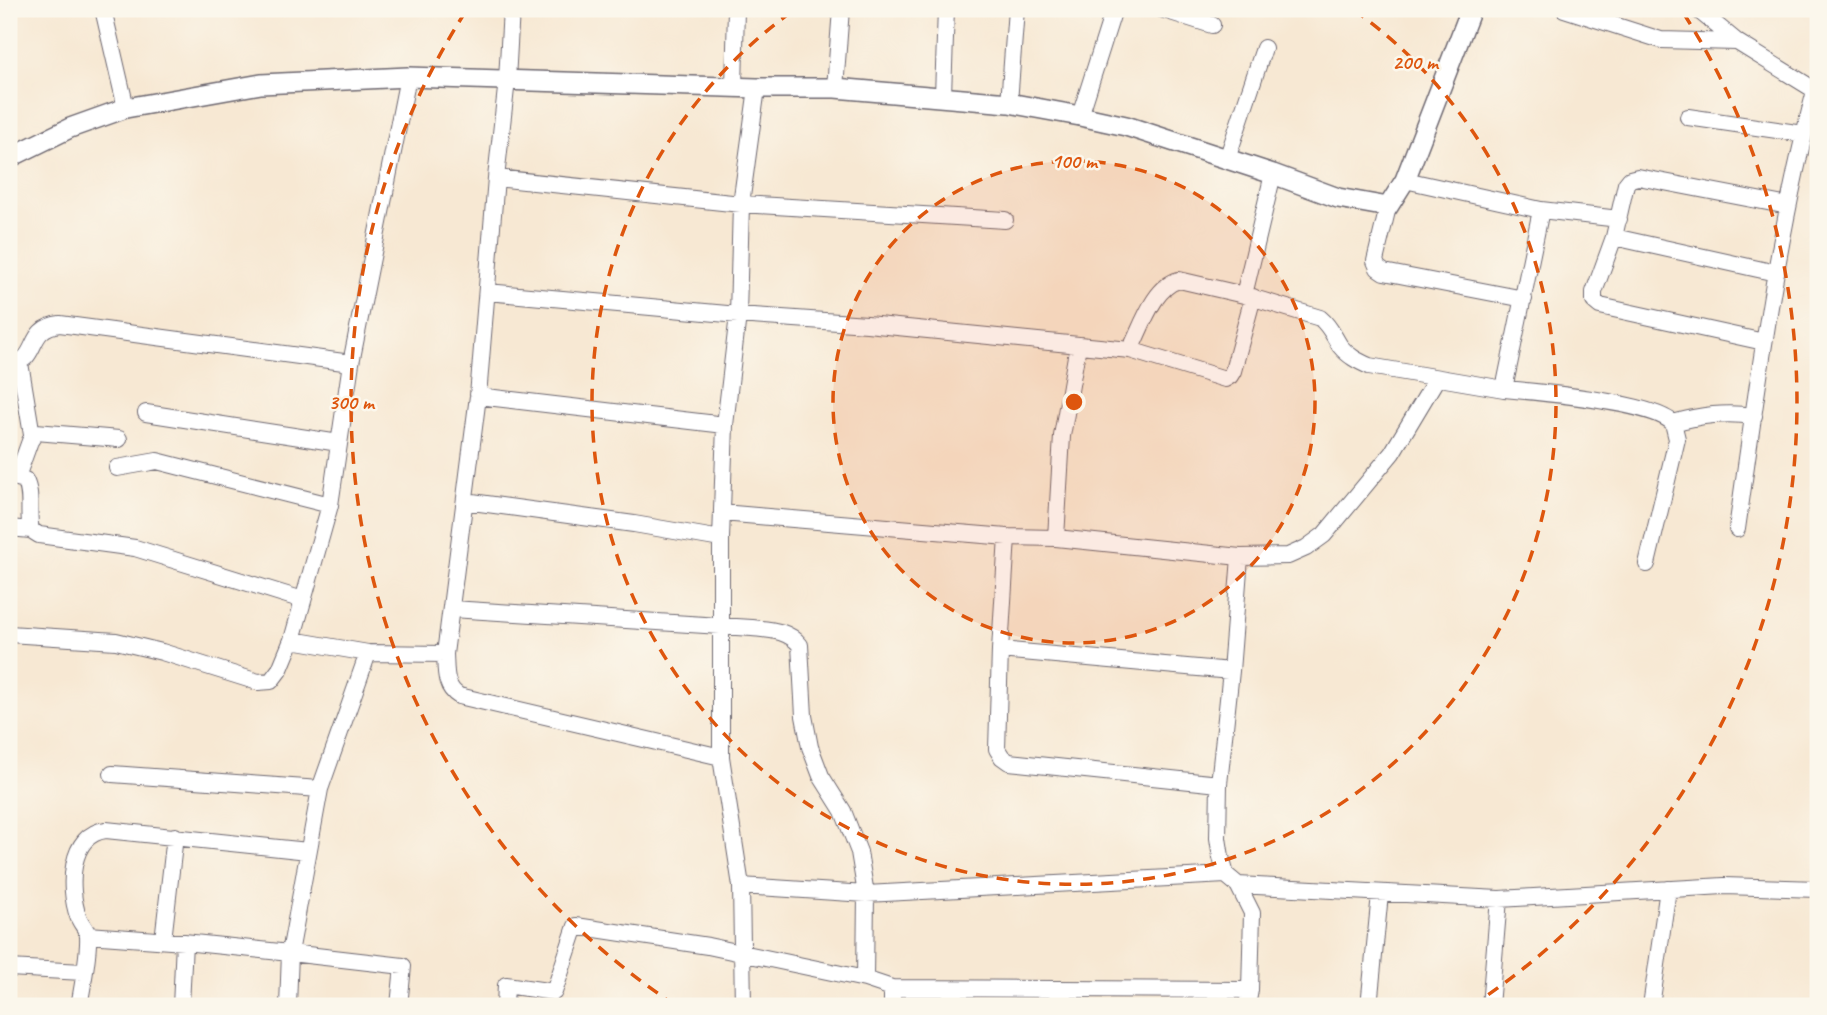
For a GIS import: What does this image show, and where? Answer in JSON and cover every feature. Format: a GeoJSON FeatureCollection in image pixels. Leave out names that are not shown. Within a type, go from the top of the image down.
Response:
{"type":"FeatureCollection","features":[{"type":"Feature","properties":{"kind":"street"},"geometry":{"type":"LineString","coordinates":[[104,9],[126,108]]}},
{"type":"Feature","properties":{"kind":"street"},"geometry":{"type":"LineString","coordinates":[[511,9],[478,396],[445,654],[447,678],[451,691],[459,695],[721,757]]}},
{"type":"Feature","properties":{"kind":"street"},"geometry":{"type":"LineString","coordinates":[[734,87],[736,9]]}},
{"type":"Feature","properties":{"kind":"street"},"geometry":{"type":"LineString","coordinates":[[835,88],[841,9]]}},
{"type":"Feature","properties":{"kind":"street"},"geometry":{"type":"LineString","coordinates":[[943,95],[946,9]]}},
{"type":"Feature","properties":{"kind":"street"},"geometry":{"type":"LineString","coordinates":[[1009,103],[1016,9]]}},
{"type":"Feature","properties":{"kind":"street"},"geometry":{"type":"LineString","coordinates":[[1080,116],[1114,9]]}},
{"type":"Feature","properties":{"kind":"street"},"geometry":{"type":"LineString","coordinates":[[1161,9],[1212,25]]}},
{"type":"Feature","properties":{"kind":"street"},"geometry":{"type":"LineString","coordinates":[[1471,9],[1405,180],[1388,207],[1375,261],[1378,268],[1384,272],[1524,299]]}},
{"type":"Feature","properties":{"kind":"street"},"geometry":{"type":"LineString","coordinates":[[1564,9],[1661,40],[1737,42]]}},
{"type":"Feature","properties":{"kind":"street"},"geometry":{"type":"LineString","coordinates":[[1706,12],[1737,42],[1817,92],[1804,134],[1788,206],[1764,342],[1737,529]]}},
{"type":"Feature","properties":{"kind":"street"},"geometry":{"type":"LineString","coordinates":[[1227,159],[1264,48]]}},
{"type":"Feature","properties":{"kind":"street"},"geometry":{"type":"LineString","coordinates":[[9,634],[116,641],[162,652],[258,682],[271,681],[292,640],[330,505],[351,362],[408,77]]}},
{"type":"Feature","properties":{"kind":"street"},"geometry":{"type":"LineString","coordinates":[[9,158],[69,128],[126,108],[261,84],[408,77],[835,88],[943,95],[1080,116],[1126,126],[1338,198],[1388,207]]}},
{"type":"Feature","properties":{"kind":"street"},"geometry":{"type":"LineString","coordinates":[[743,1006],[741,886],[721,757],[720,539],[725,425],[738,315],[741,204],[757,88]]}},
{"type":"Feature","properties":{"kind":"street"},"geometry":{"type":"LineString","coordinates":[[1688,117],[1804,134]]}},
{"type":"Feature","properties":{"kind":"street"},"geometry":{"type":"LineString","coordinates":[[487,292],[867,324],[1130,350],[1225,379],[1233,370],[1273,174]]}},
{"type":"Feature","properties":{"kind":"street"},"geometry":{"type":"LineString","coordinates":[[1764,342],[1600,306],[1594,301],[1594,292],[1614,237],[1626,184],[1630,179],[1639,177],[1788,206]]}},
{"type":"Feature","properties":{"kind":"street"},"geometry":{"type":"LineString","coordinates":[[496,178],[741,204],[1005,220]]}},
{"type":"Feature","properties":{"kind":"street"},"geometry":{"type":"LineString","coordinates":[[1405,180],[1541,210],[1619,219]]}},
{"type":"Feature","properties":{"kind":"street"},"geometry":{"type":"LineString","coordinates":[[1504,389],[1541,210]]}},
{"type":"Feature","properties":{"kind":"street"},"geometry":{"type":"LineString","coordinates":[[1614,237],[1776,274]]}},
{"type":"Feature","properties":{"kind":"street"},"geometry":{"type":"LineString","coordinates":[[1130,350],[1152,305],[1169,282],[1179,280],[1249,296],[1320,318],[1352,358],[1369,366],[1504,389],[1566,395],[1657,413],[1673,423],[1677,439],[1647,564]]}},
{"type":"Feature","properties":{"kind":"street"},"geometry":{"type":"LineString","coordinates":[[31,530],[29,488],[25,480],[13,476],[33,435],[14,363],[26,358],[40,331],[48,325],[60,324],[351,362]]}},
{"type":"Feature","properties":{"kind":"street"},"geometry":{"type":"LineString","coordinates":[[1056,538],[1062,436],[1077,345]]}},
{"type":"Feature","properties":{"kind":"street"},"geometry":{"type":"LineString","coordinates":[[722,513],[1007,537],[1056,538],[1240,557],[1288,556],[1306,548],[1324,535],[1392,453],[1437,378]]}},
{"type":"Feature","properties":{"kind":"street"},"geometry":{"type":"LineString","coordinates":[[478,396],[725,425]]}},
{"type":"Feature","properties":{"kind":"street"},"geometry":{"type":"LineString","coordinates":[[146,413],[339,443]]}},
{"type":"Feature","properties":{"kind":"street"},"geometry":{"type":"LineString","coordinates":[[1673,423],[1712,414],[1754,416]]}},
{"type":"Feature","properties":{"kind":"street"},"geometry":{"type":"LineString","coordinates":[[33,435],[41,432],[119,439]]}},
{"type":"Feature","properties":{"kind":"street"},"geometry":{"type":"LineString","coordinates":[[117,468],[157,461],[330,505]]}},
{"type":"Feature","properties":{"kind":"street"},"geometry":{"type":"LineString","coordinates":[[466,501],[634,524],[720,539]]}},
{"type":"Feature","properties":{"kind":"street"},"geometry":{"type":"LineString","coordinates":[[9,528],[31,530],[38,535],[135,548],[303,600]]}},
{"type":"Feature","properties":{"kind":"street"},"geometry":{"type":"LineString","coordinates":[[1007,537],[997,749],[1002,757],[1009,762],[1219,784]]}},
{"type":"Feature","properties":{"kind":"street"},"geometry":{"type":"LineString","coordinates":[[505,1006],[506,985],[555,992],[576,926],[743,953],[865,979],[892,988],[1249,998],[1252,913],[1232,880],[1218,838],[1219,784],[1240,557]]}},
{"type":"Feature","properties":{"kind":"street"},"geometry":{"type":"LineString","coordinates":[[452,609],[720,625],[778,631],[790,635],[800,645],[804,716],[810,747],[821,776],[844,811],[859,852],[866,894],[865,979]]}},
{"type":"Feature","properties":{"kind":"street"},"geometry":{"type":"LineString","coordinates":[[292,640],[368,653],[445,654]]}},
{"type":"Feature","properties":{"kind":"street"},"geometry":{"type":"LineString","coordinates":[[1000,650],[1231,671]]}},
{"type":"Feature","properties":{"kind":"street"},"geometry":{"type":"LineString","coordinates":[[288,1006],[290,953],[320,789],[368,653]]}},
{"type":"Feature","properties":{"kind":"street"},"geometry":{"type":"LineString","coordinates":[[112,774],[320,789]]}},
{"type":"Feature","properties":{"kind":"street"},"geometry":{"type":"LineString","coordinates":[[79,1006],[88,935],[78,916],[74,895],[75,859],[80,845],[88,835],[106,830],[307,851]]}},
{"type":"Feature","properties":{"kind":"street"},"geometry":{"type":"LineString","coordinates":[[163,940],[175,836]]}},
{"type":"Feature","properties":{"kind":"street"},"geometry":{"type":"LineString","coordinates":[[741,886],[866,894],[1232,880],[1380,894],[1499,899],[1724,886],[1818,888]]}},
{"type":"Feature","properties":{"kind":"street"},"geometry":{"type":"LineString","coordinates":[[1651,1006],[1668,889]]}},
{"type":"Feature","properties":{"kind":"street"},"geometry":{"type":"LineString","coordinates":[[1369,1006],[1380,894]]}},
{"type":"Feature","properties":{"kind":"street"},"geometry":{"type":"LineString","coordinates":[[1490,1006],[1499,899]]}},
{"type":"Feature","properties":{"kind":"street"},"geometry":{"type":"LineString","coordinates":[[88,935],[184,942],[403,966],[399,1006]]}},
{"type":"Feature","properties":{"kind":"street"},"geometry":{"type":"LineString","coordinates":[[181,1006],[184,942]]}},
{"type":"Feature","properties":{"kind":"street"},"geometry":{"type":"LineString","coordinates":[[9,968],[83,972]]}},
{"type":"Feature","properties":{"kind":"street"},"geometry":{"type":"LineString","coordinates":[[891,1006],[892,988]]}}]}
